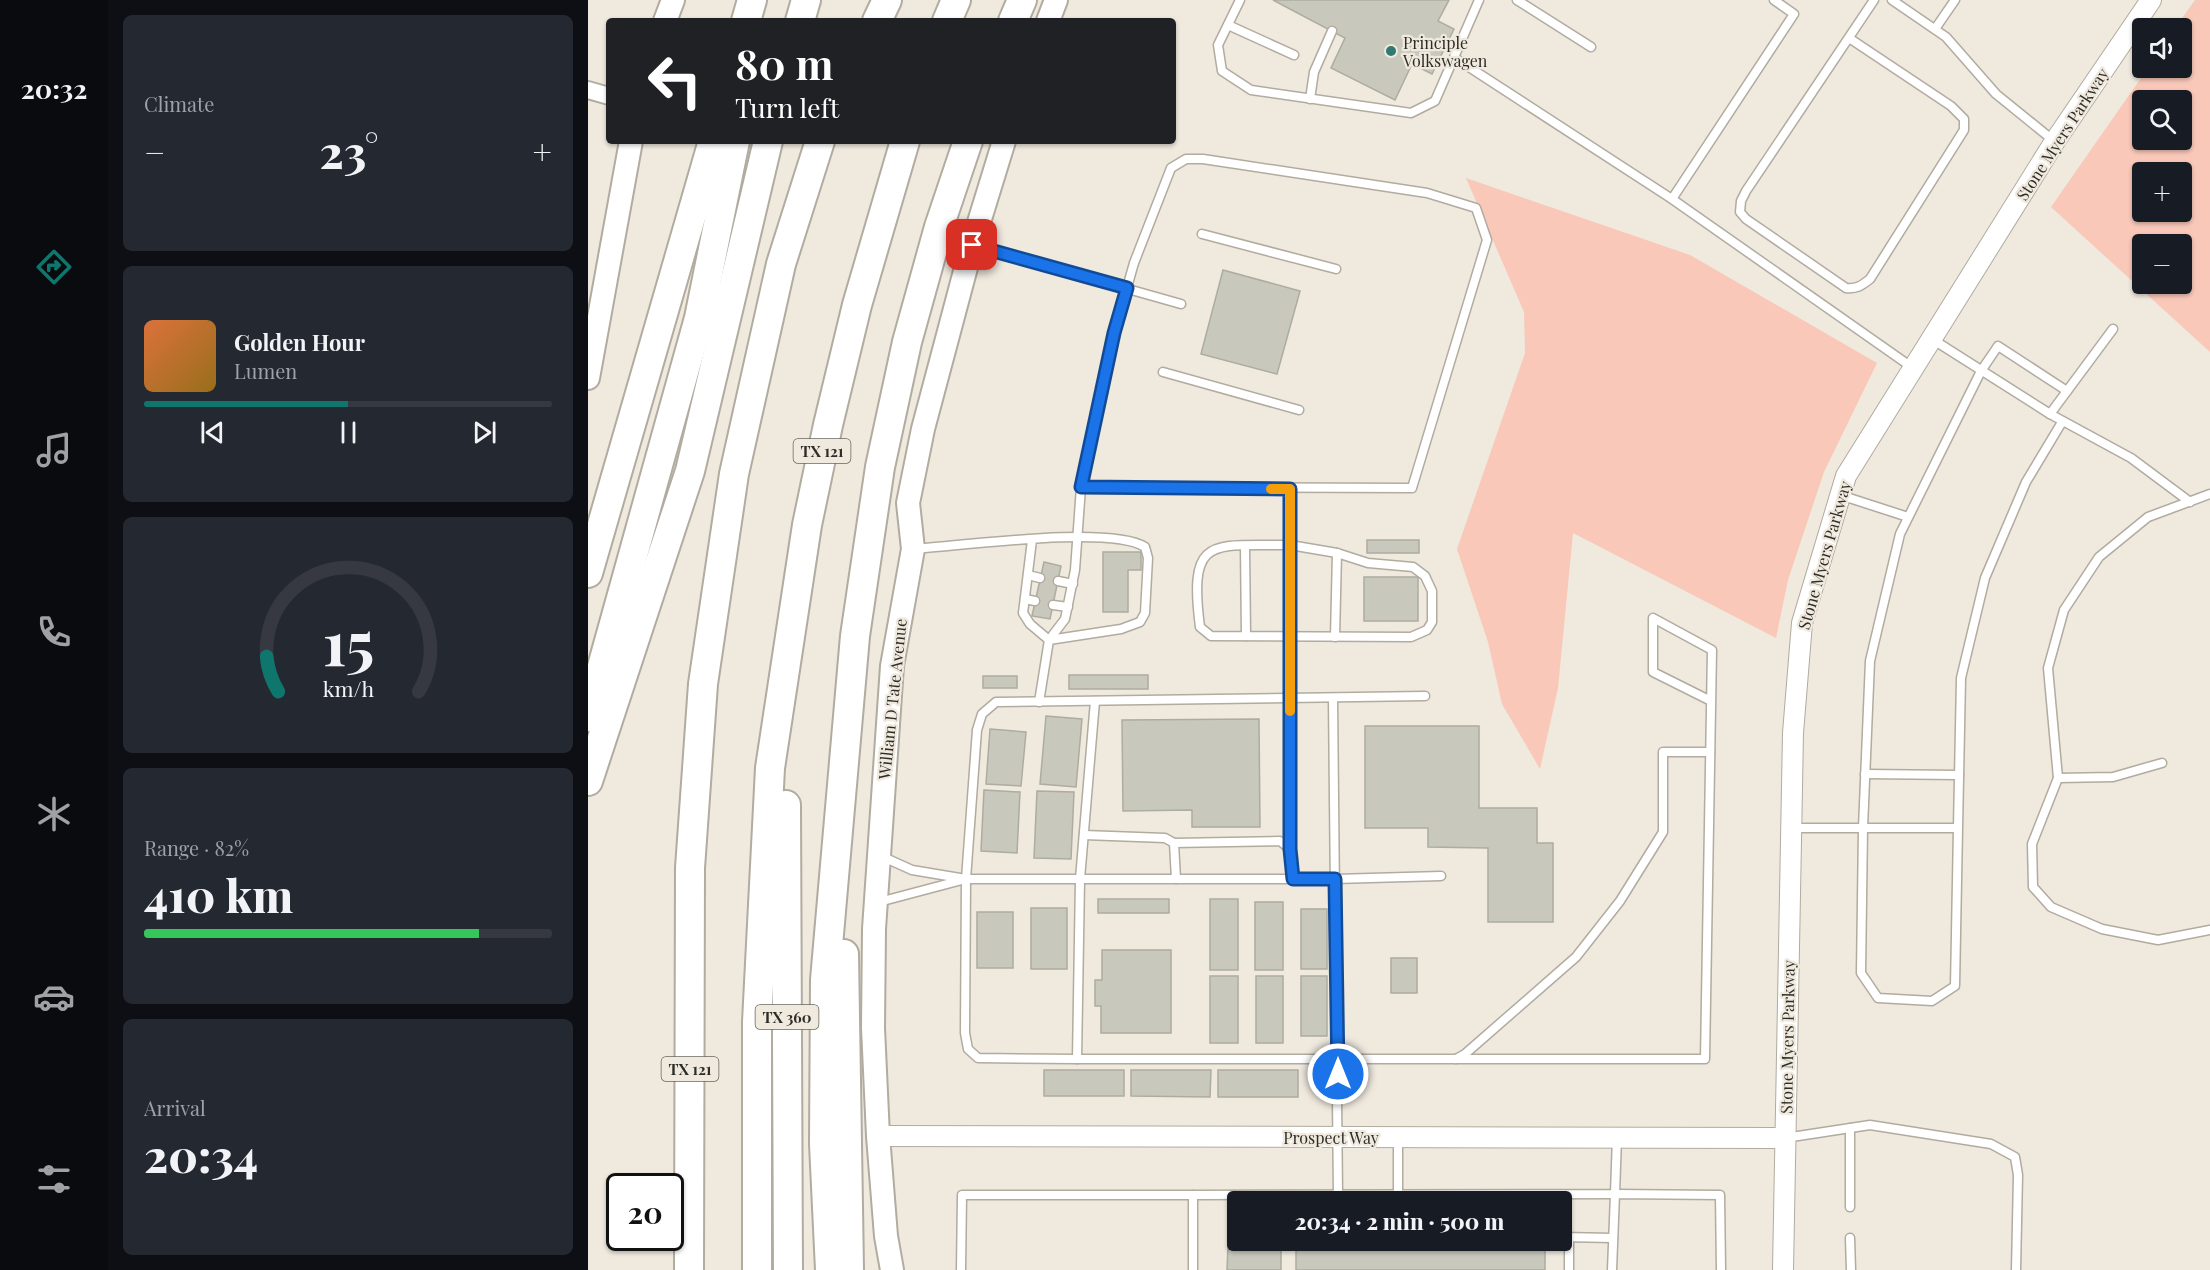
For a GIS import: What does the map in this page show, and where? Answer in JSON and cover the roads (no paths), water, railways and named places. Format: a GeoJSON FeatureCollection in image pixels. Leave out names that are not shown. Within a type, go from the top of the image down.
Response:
{"type":"FeatureCollection","features":[{"type":"Feature","properties":{"kind":"highway"},"geometry":{"type":"LineString","coordinates":[[747,18],[752,0]]}},
{"type":"Feature","properties":{"kind":"highway"},"geometry":{"type":"LineString","coordinates":[[761,18],[765,0]]}},
{"type":"Feature","properties":{"kind":"highway"},"geometry":{"type":"LineString","coordinates":[[801,18],[806,0]]}},
{"type":"Feature","properties":{"kind":"highway"},"geometry":{"type":"LineString","coordinates":[[860,18],[867,0]]}},
{"type":"Feature","properties":{"kind":"highway"},"geometry":{"type":"LineString","coordinates":[[878,18],[887,0]]}},
{"type":"Feature","properties":{"kind":"highway"},"geometry":{"type":"LineString","coordinates":[[948,18],[956,0]]}},
{"type":"Feature","properties":{"kind":"highway"},"geometry":{"type":"LineString","coordinates":[[1014,18],[1022,0]]}},
{"type":"Feature","properties":{"kind":"highway"},"geometry":{"type":"LineString","coordinates":[[588,573],[712,144]]}},
{"type":"Feature","properties":{"kind":"highway"},"geometry":{"type":"LineString","coordinates":[[588,718],[699,318],[734,144]]}},
{"type":"Feature","properties":{"kind":"highway"},"geometry":{"type":"LineString","coordinates":[[588,782],[690,471],[767,144]]}},
{"type":"Feature","properties":{"kind":"highway","name":"TX 121"},"geometry":{"type":"LineString","coordinates":[[689,1270],[690,868],[703,684],[734,474],[781,264],[819,144]]}},
{"type":"Feature","properties":{"kind":"highway","name":"TX 121"},"geometry":{"type":"LineString","coordinates":[[758,1270],[757,1022],[770,768],[807,525],[828,425],[857,305],[904,144]]}},
{"type":"Feature","properties":{"kind":"highway"},"geometry":{"type":"LineString","coordinates":[[830,1270],[824,1144],[825,991],[855,636],[883,450],[921,286],[967,144]]}},
{"type":"Feature","properties":{"kind":"highway","name":"TX 360"},"geometry":{"type":"LineString","coordinates":[[770,768],[786,806],[788,1270]]}},
{"type":"Feature","properties":{"kind":"highway"},"geometry":{"type":"LineString","coordinates":[[835,874],[843,891],[849,1270]]}},
{"type":"Feature","properties":{"kind":"main road"},"geometry":{"type":"LineString","coordinates":[[666,18],[673,0]]}},
{"type":"Feature","properties":{"kind":"main road"},"geometry":{"type":"LineString","coordinates":[[1049,18],[1056,0]]}},
{"type":"Feature","properties":{"kind":"main road"},"geometry":{"type":"LineString","coordinates":[[588,378],[630,144]]}},
{"type":"Feature","properties":{"kind":"main road","name":"William D Tate Avenue"},"geometry":{"type":"LineString","coordinates":[[892,1270],[886,1236],[878,1136],[873,1028],[875,902],[892,666],[913,549],[908,503],[923,429],[972,245],[1003,144]]}},
{"type":"Feature","properties":{"kind":"street","name":"Stone Myers Parkway"},"geometry":{"type":"LineString","coordinates":[[1784,1270],[1793,733],[1802,623],[1846,476],[2055,141],[2151,0]]}},
{"type":"Feature","properties":{"kind":"street"},"geometry":{"type":"LineString","coordinates":[[588,90],[606,95]]}},
{"type":"Feature","properties":{"kind":"street","name":"Prospect Way"},"geometry":{"type":"LineString","coordinates":[[878,1136],[1785,1138]]}},
{"type":"Feature","properties":{"kind":"lane"},"geometry":{"type":"LineString","coordinates":[[1240,0],[1218,45],[1222,71],[1251,90],[1411,114],[1436,101],[1479,0]]}},
{"type":"Feature","properties":{"kind":"lane"},"geometry":{"type":"LineString","coordinates":[[1517,0],[1591,47]]}},
{"type":"Feature","properties":{"kind":"lane"},"geometry":{"type":"LineString","coordinates":[[1672,199],[1794,14],[1774,0]]}},
{"type":"Feature","properties":{"kind":"lane"},"geometry":{"type":"LineString","coordinates":[[1849,38],[1951,106],[1964,119],[1964,130],[1870,279],[1860,287],[1846,288],[1746,219],[1740,212],[1741,201],[1874,0]]}},
{"type":"Feature","properties":{"kind":"lane"},"geometry":{"type":"LineString","coordinates":[[1892,0],[1946,37],[1996,94],[2055,141]]}},
{"type":"Feature","properties":{"kind":"lane"},"geometry":{"type":"LineString","coordinates":[[1935,29],[1955,0]]}},
{"type":"Feature","properties":{"kind":"lane"},"geometry":{"type":"LineString","coordinates":[[1228,25],[1294,56]]}},
{"type":"Feature","properties":{"kind":"lane"},"geometry":{"type":"LineString","coordinates":[[1310,99],[1314,72],[1332,31]]}},
{"type":"Feature","properties":{"kind":"lane"},"geometry":{"type":"LineString","coordinates":[[1455,58],[1672,199],[1913,368]]}},
{"type":"Feature","properties":{"kind":"lane"},"geometry":{"type":"LineString","coordinates":[[1040,702],[1049,640],[1065,619],[1073,584],[1081,487],[1114,333],[1127,288],[1164,184],[1172,168],[1186,159],[1203,159],[1427,194],[1476,208],[1487,240],[1412,488],[1081,487]]}},
{"type":"Feature","properties":{"kind":"lane"},"geometry":{"type":"LineString","coordinates":[[1202,234],[1336,269]]}},
{"type":"Feature","properties":{"kind":"lane"},"geometry":{"type":"LineString","coordinates":[[972,245],[1181,304]]}},
{"type":"Feature","properties":{"kind":"lane"},"geometry":{"type":"LineString","coordinates":[[2050,414],[2113,329]]}},
{"type":"Feature","properties":{"kind":"lane"},"geometry":{"type":"LineString","coordinates":[[1931,339],[2062,422],[2131,458],[2190,502]]}},
{"type":"Feature","properties":{"kind":"lane"},"geometry":{"type":"LineString","coordinates":[[2062,422],[2026,482],[1985,578],[1961,678],[1955,986],[1932,1001],[1878,998],[1861,974],[1863,828],[1870,661],[1900,534],[1981,370],[1998,346],[2067,391]]}},
{"type":"Feature","properties":{"kind":"lane"},"geometry":{"type":"LineString","coordinates":[[1163,372],[1299,410]]}},
{"type":"Feature","properties":{"kind":"lane"},"geometry":{"type":"LineString","coordinates":[[1290,489],[1290,849],[1293,879]]}},
{"type":"Feature","properties":{"kind":"lane"},"geometry":{"type":"LineString","coordinates":[[2210,494],[2148,517],[2099,557],[2064,610],[2048,668],[2058,778],[2032,844],[2033,887],[2050,907],[2102,929],[2158,939],[2210,930]]}},
{"type":"Feature","properties":{"kind":"lane"},"geometry":{"type":"LineString","coordinates":[[1840,495],[1908,517]]}},
{"type":"Feature","properties":{"kind":"lane"},"geometry":{"type":"LineString","coordinates":[[913,549],[1078,536],[1134,540],[1145,547],[1148,558],[1145,614],[1140,622],[1121,630],[1049,640],[1029,624],[1023,613],[1032,540]]}},
{"type":"Feature","properties":{"kind":"lane"},"geometry":{"type":"LineString","coordinates":[[1290,545],[1337,553],[1368,563],[1413,567],[1425,576],[1432,591],[1432,622],[1427,630],[1411,638],[1211,636],[1200,627],[1198,565],[1207,552],[1223,546],[1290,545]]}},
{"type":"Feature","properties":{"kind":"lane"},"geometry":{"type":"LineString","coordinates":[[1245,546],[1246,636]]}},
{"type":"Feature","properties":{"kind":"lane"},"geometry":{"type":"LineString","coordinates":[[1335,637],[1337,553]]}},
{"type":"Feature","properties":{"kind":"lane"},"geometry":{"type":"LineString","coordinates":[[1028,575],[1040,578]]}},
{"type":"Feature","properties":{"kind":"lane"},"geometry":{"type":"LineString","coordinates":[[1058,581],[1073,584]]}},
{"type":"Feature","properties":{"kind":"lane"},"geometry":{"type":"LineString","coordinates":[[1025,599],[1035,601]]}},
{"type":"Feature","properties":{"kind":"lane"},"geometry":{"type":"LineString","coordinates":[[1053,605],[1068,607]]}},
{"type":"Feature","properties":{"kind":"lane"},"geometry":{"type":"LineString","coordinates":[[1425,696],[1290,700],[996,702],[982,714],[977,729],[966,879],[965,1033],[968,1049],[978,1058],[1338,1061],[1705,1059],[1712,650],[1653,618],[1653,672],[1711,701]]}},
{"type":"Feature","properties":{"kind":"lane"},"geometry":{"type":"LineString","coordinates":[[1333,699],[1338,1191]]}},
{"type":"Feature","properties":{"kind":"lane"},"geometry":{"type":"LineString","coordinates":[[1077,1059],[1080,879],[1095,701]]}},
{"type":"Feature","properties":{"kind":"lane"},"geometry":{"type":"LineString","coordinates":[[1453,1061],[1465,1054],[1576,957],[1620,901],[1663,832],[1663,752],[1710,752]]}},
{"type":"Feature","properties":{"kind":"lane"},"geometry":{"type":"LineString","coordinates":[[2058,778],[2113,777],[2162,764]]}},
{"type":"Feature","properties":{"kind":"lane"},"geometry":{"type":"LineString","coordinates":[[1865,774],[1959,775]]}},
{"type":"Feature","properties":{"kind":"lane"},"geometry":{"type":"LineString","coordinates":[[1791,828],[1958,828]]}},
{"type":"Feature","properties":{"kind":"lane"},"geometry":{"type":"LineString","coordinates":[[1084,835],[1165,838],[1174,843],[1280,841],[1290,849]]}},
{"type":"Feature","properties":{"kind":"lane"},"geometry":{"type":"LineString","coordinates":[[1174,843],[1176,879]]}},
{"type":"Feature","properties":{"kind":"lane"},"geometry":{"type":"LineString","coordinates":[[878,855],[912,870],[966,879],[1335,879],[1441,876]]}},
{"type":"Feature","properties":{"kind":"lane"},"geometry":{"type":"LineString","coordinates":[[875,902],[966,879]]}},
{"type":"Feature","properties":{"kind":"lane"},"geometry":{"type":"LineString","coordinates":[[1785,1138],[1870,1125],[1991,1144],[2015,1157],[2018,1175],[2016,1270]]}},
{"type":"Feature","properties":{"kind":"lane"},"geometry":{"type":"LineString","coordinates":[[1850,1128],[1850,1207]]}},
{"type":"Feature","properties":{"kind":"lane"},"geometry":{"type":"LineString","coordinates":[[1398,1137],[1398,1191]]}},
{"type":"Feature","properties":{"kind":"lane"},"geometry":{"type":"LineString","coordinates":[[1612,1270],[1617,1137]]}},
{"type":"Feature","properties":{"kind":"lane"},"geometry":{"type":"LineString","coordinates":[[1572,1194],[1720,1195],[1721,1270]]}},
{"type":"Feature","properties":{"kind":"lane"},"geometry":{"type":"LineString","coordinates":[[1193,1195],[1193,1270]]}},
{"type":"Feature","properties":{"kind":"lane"},"geometry":{"type":"LineString","coordinates":[[961,1270],[962,1196],[1227,1195]]}},
{"type":"Feature","properties":{"kind":"lane"},"geometry":{"type":"LineString","coordinates":[[1572,1237],[1613,1238]]}},
{"type":"Feature","properties":{"kind":"lane"},"geometry":{"type":"LineString","coordinates":[[1850,1238],[1851,1270]]}},
{"type":"Feature","properties":{"kind":"lane"},"geometry":{"type":"LineString","coordinates":[[1567,1251],[1569,1270]]}},
{"type":"Feature","properties":{"kind":"place","name":"Principle Volkswagen"},"geometry":{"type":"Point","coordinates":[1391,51]}}]}
